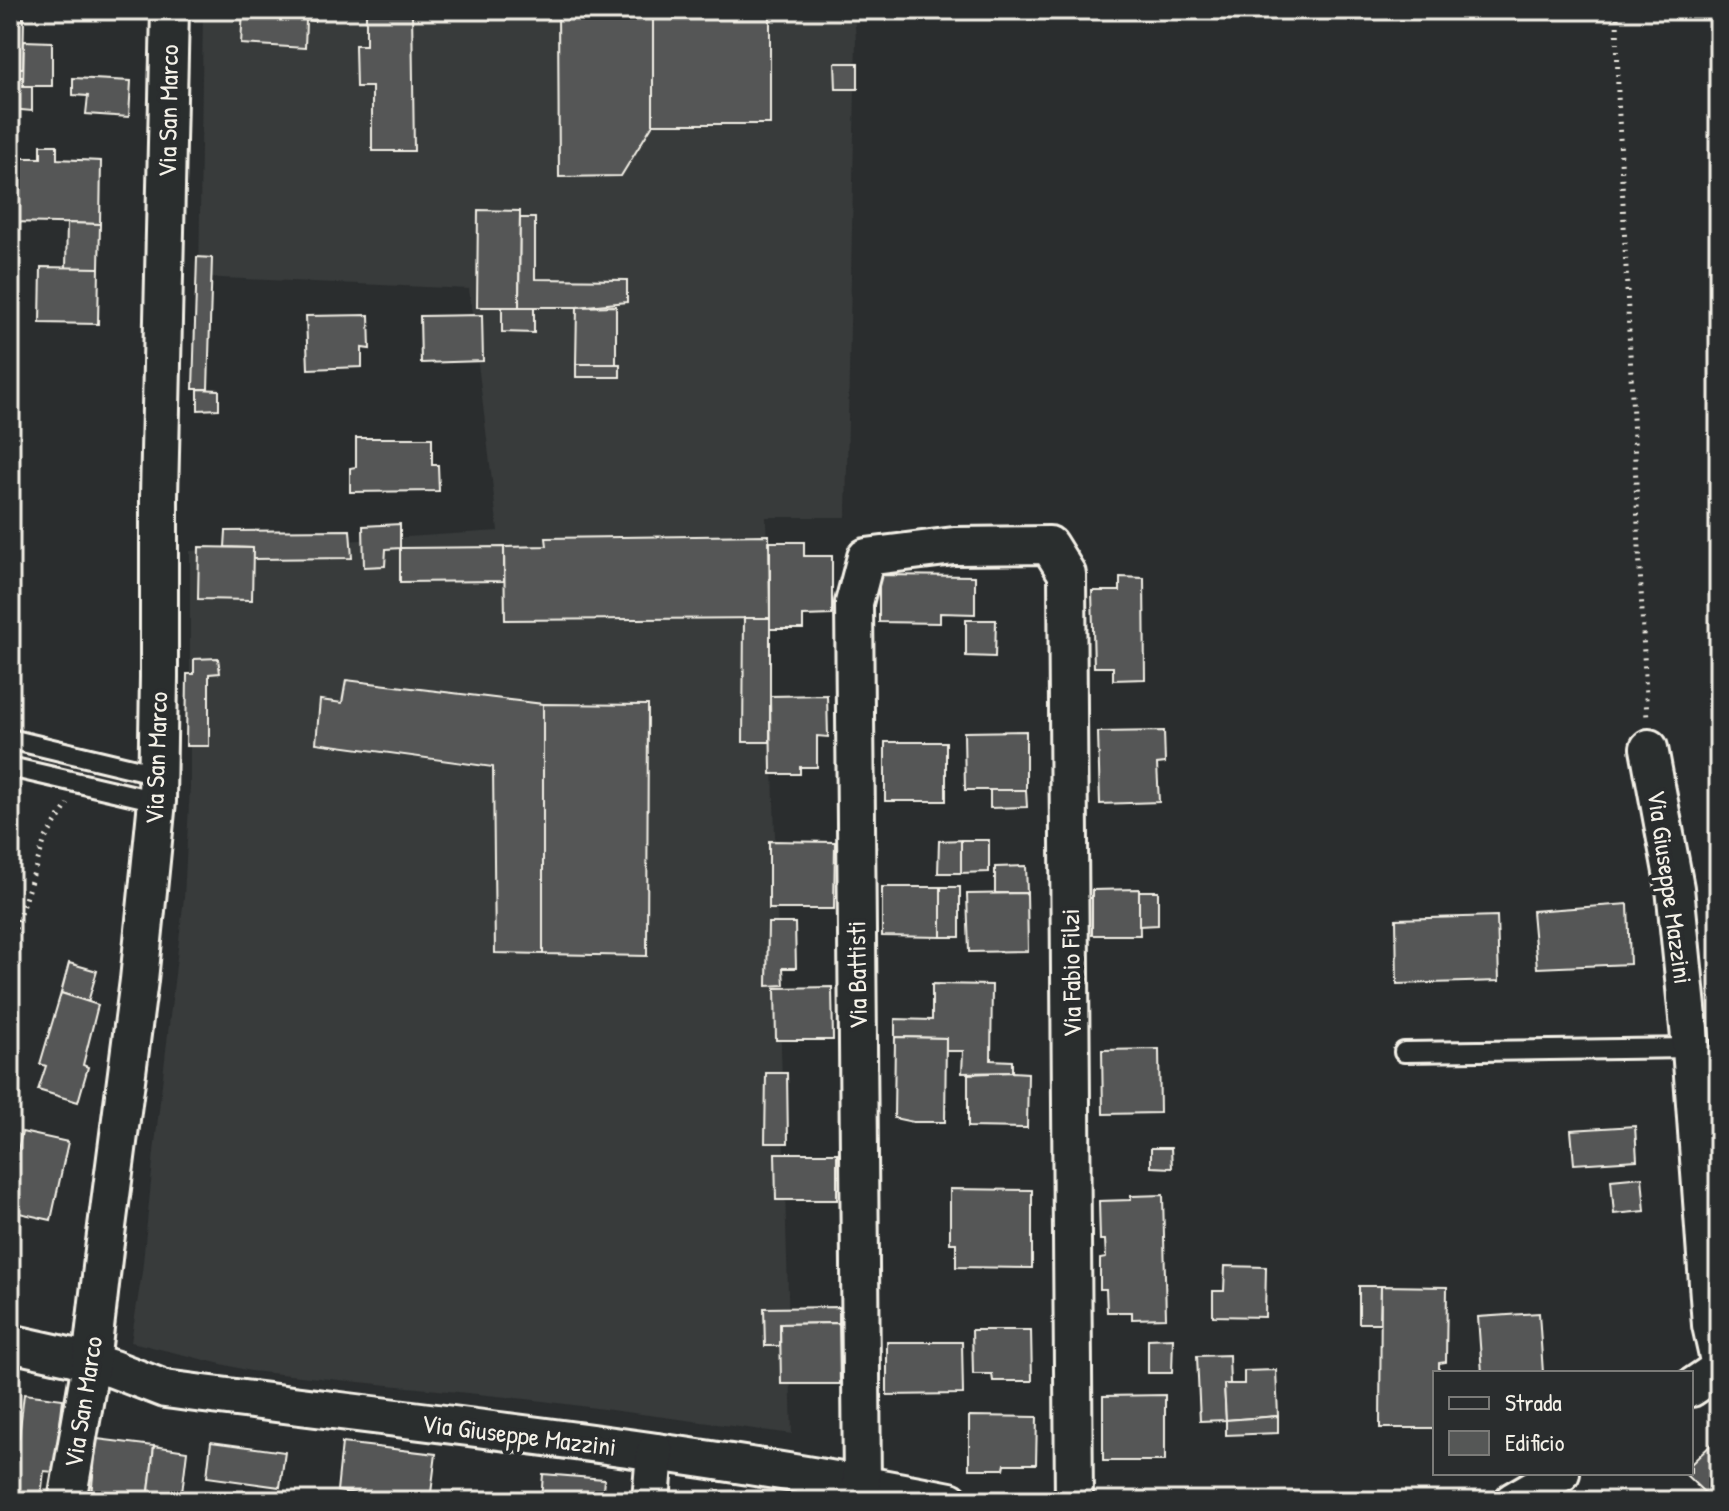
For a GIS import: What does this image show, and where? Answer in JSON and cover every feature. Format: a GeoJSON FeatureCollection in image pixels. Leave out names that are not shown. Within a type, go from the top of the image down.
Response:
{"type":"FeatureCollection","features":[{"type":"Feature","properties":{"kind":"street","name":"Via San Marco"},"geometry":{"type":"LineString","coordinates":[[67,1501],[91,1363],[139,980],[157,787],[170,10]]}},
{"type":"Feature","properties":{"kind":"street","name":"Via Fabio Filzi"},"geometry":{"type":"LineString","coordinates":[[954,546],[1049,545],[1067,574],[1074,1501]]}},
{"type":"Feature","properties":{"kind":"street","name":"Via Battisti"},"geometry":{"type":"LineString","coordinates":[[862,1484],[854,603],[866,557],[954,546]]}},
{"type":"Feature","properties":{"kind":"street","name":"Via Giuseppe Mazzini"},"geometry":{"type":"LineString","coordinates":[[1649,748],[1675,888],[1691,1048],[1711,1325],[1719,1361]]}},
{"type":"Feature","properties":{"kind":"street","name":"Via Giuseppe Mazzini"},"geometry":{"type":"LineString","coordinates":[[10,1343],[113,1369],[165,1389],[655,1452],[950,1501]]}},
{"type":"Feature","properties":{"kind":"street"},"geometry":{"type":"LineString","coordinates":[[1693,1387],[1719,1369]]}},
{"type":"Feature","properties":{"kind":"street"},"geometry":{"type":"LineString","coordinates":[[651,1501],[655,1452]]}},
{"type":"Feature","properties":{"kind":"lane"},"geometry":{"type":"LineString","coordinates":[[10,739],[157,787]]}},
{"type":"Feature","properties":{"kind":"lane"},"geometry":{"type":"LineString","coordinates":[[10,767],[157,787]]}},
{"type":"Feature","properties":{"kind":"lane"},"geometry":{"type":"LineString","coordinates":[[1404,1052],[1691,1048]]}},
{"type":"Feature","properties":{"kind":"path"},"geometry":{"type":"LineString","coordinates":[[1617,10],[1649,748]]}},
{"type":"Feature","properties":{"kind":"shaded area"},"geometry":{"type":"Polygon","coordinates":[[[203,10],[854,10],[856,41],[846,517],[766,517],[792,1434],[535,1400],[250,1371],[131,1342],[142,1272],[184,897],[190,786],[190,551],[498,531],[469,289],[199,277],[203,10]]]}},
{"type":"Feature","properties":{"kind":"building"},"geometry":{"type":"Polygon","coordinates":[[[243,10],[315,10],[314,21],[306,20],[305,48],[241,44],[243,10]]]}},
{"type":"Feature","properties":{"kind":"building"},"geometry":{"type":"Polygon","coordinates":[[[366,10],[412,10],[414,151],[372,151],[372,87],[356,87],[355,45],[366,45],[366,10]]]}},
{"type":"Feature","properties":{"kind":"building"},"geometry":{"type":"Polygon","coordinates":[[[558,10],[653,10],[653,124],[621,176],[559,177],[558,10]]]}},
{"type":"Feature","properties":{"kind":"building"},"geometry":{"type":"Polygon","coordinates":[[[653,10],[770,10],[770,124],[653,124],[653,10]]]}},
{"type":"Feature","properties":{"kind":"building"},"geometry":{"type":"Polygon","coordinates":[[[24,18],[23,68],[10,68],[10,19],[24,18]]]}},
{"type":"Feature","properties":{"kind":"building"},"geometry":{"type":"Polygon","coordinates":[[[24,41],[52,42],[52,86],[23,86],[24,41]]]}},
{"type":"Feature","properties":{"kind":"building"},"geometry":{"type":"Polygon","coordinates":[[[835,63],[858,63],[858,89],[836,89],[835,63]]]}},
{"type":"Feature","properties":{"kind":"building"},"geometry":{"type":"Polygon","coordinates":[[[10,77],[23,77],[23,86],[32,86],[32,111],[10,109],[10,77]]]}},
{"type":"Feature","properties":{"kind":"building"},"geometry":{"type":"Polygon","coordinates":[[[73,78],[131,81],[129,117],[86,114],[88,96],[73,95],[73,78]]]}},
{"type":"Feature","properties":{"kind":"building"},"geometry":{"type":"Polygon","coordinates":[[[41,145],[57,145],[57,159],[101,161],[100,224],[10,222],[10,158],[41,158],[41,145]]]}},
{"type":"Feature","properties":{"kind":"building"},"geometry":{"type":"Polygon","coordinates":[[[478,210],[520,211],[519,307],[477,307],[478,210]]]}},
{"type":"Feature","properties":{"kind":"building"},"geometry":{"type":"Polygon","coordinates":[[[520,218],[535,218],[535,279],[627,280],[627,302],[577,307],[519,307],[520,218]]]}},
{"type":"Feature","properties":{"kind":"building"},"geometry":{"type":"Polygon","coordinates":[[[67,223],[100,224],[99,268],[66,268],[67,223]]]}},
{"type":"Feature","properties":{"kind":"building"},"geometry":{"type":"Polygon","coordinates":[[[197,257],[212,258],[208,389],[193,389],[197,257]]]}},
{"type":"Feature","properties":{"kind":"building"},"geometry":{"type":"Polygon","coordinates":[[[41,267],[99,268],[98,324],[40,323],[41,267]]]}},
{"type":"Feature","properties":{"kind":"building"},"geometry":{"type":"Polygon","coordinates":[[[616,306],[616,364],[576,364],[577,307],[616,306]]]}},
{"type":"Feature","properties":{"kind":"building"},"geometry":{"type":"Polygon","coordinates":[[[502,307],[534,307],[534,333],[502,332],[502,307]]]}},
{"type":"Feature","properties":{"kind":"building"},"geometry":{"type":"Polygon","coordinates":[[[369,315],[370,349],[362,348],[362,367],[308,369],[306,316],[369,315]]]}},
{"type":"Feature","properties":{"kind":"building"},"geometry":{"type":"Polygon","coordinates":[[[482,315],[483,361],[421,363],[420,316],[482,315]]]}},
{"type":"Feature","properties":{"kind":"building"},"geometry":{"type":"Polygon","coordinates":[[[576,364],[620,364],[620,377],[576,377],[576,364]]]}},
{"type":"Feature","properties":{"kind":"building"},"geometry":{"type":"Polygon","coordinates":[[[198,389],[219,390],[219,409],[198,410],[198,389]]]}},
{"type":"Feature","properties":{"kind":"building"},"geometry":{"type":"Polygon","coordinates":[[[356,438],[432,438],[432,465],[438,465],[439,491],[350,492],[350,468],[356,467],[356,438]]]}},
{"type":"Feature","properties":{"kind":"building"},"geometry":{"type":"Polygon","coordinates":[[[400,524],[400,548],[386,549],[385,566],[364,567],[363,526],[400,524]]]}},
{"type":"Feature","properties":{"kind":"building"},"geometry":{"type":"Polygon","coordinates":[[[350,530],[352,558],[252,559],[253,548],[225,547],[226,531],[350,530]]]}},
{"type":"Feature","properties":{"kind":"building"},"geometry":{"type":"Polygon","coordinates":[[[769,535],[770,618],[505,620],[504,547],[547,546],[546,538],[769,535]]]}},
{"type":"Feature","properties":{"kind":"building"},"geometry":{"type":"Polygon","coordinates":[[[770,542],[804,542],[804,556],[832,556],[832,615],[803,616],[803,629],[770,629],[770,542]]]}},
{"type":"Feature","properties":{"kind":"building"},"geometry":{"type":"Polygon","coordinates":[[[199,547],[253,548],[252,600],[198,599],[199,547]]]}},
{"type":"Feature","properties":{"kind":"building"},"geometry":{"type":"Polygon","coordinates":[[[504,547],[504,581],[400,582],[400,548],[504,547]]]}},
{"type":"Feature","properties":{"kind":"building"},"geometry":{"type":"Polygon","coordinates":[[[879,575],[975,576],[975,614],[940,613],[940,623],[879,622],[879,575]]]}},
{"type":"Feature","properties":{"kind":"building"},"geometry":{"type":"Polygon","coordinates":[[[1120,577],[1144,578],[1145,679],[1113,680],[1113,667],[1094,667],[1092,591],[1120,591],[1120,577]]]}},
{"type":"Feature","properties":{"kind":"building"},"geometry":{"type":"Polygon","coordinates":[[[744,618],[770,618],[770,742],[743,742],[744,618]]]}},
{"type":"Feature","properties":{"kind":"building"},"geometry":{"type":"Polygon","coordinates":[[[966,620],[996,620],[995,657],[966,656],[966,620]]]}},
{"type":"Feature","properties":{"kind":"building"},"geometry":{"type":"Polygon","coordinates":[[[218,658],[220,673],[209,674],[209,746],[186,746],[187,674],[194,674],[194,659],[218,658]]]}},
{"type":"Feature","properties":{"kind":"building"},"geometry":{"type":"Polygon","coordinates":[[[346,680],[543,704],[543,954],[495,953],[493,767],[316,743],[320,700],[342,703],[346,680]]]}},
{"type":"Feature","properties":{"kind":"building"},"geometry":{"type":"Polygon","coordinates":[[[827,695],[828,737],[817,736],[817,767],[800,767],[800,774],[771,774],[770,696],[827,695]]]}},
{"type":"Feature","properties":{"kind":"building"},"geometry":{"type":"Polygon","coordinates":[[[543,704],[648,705],[647,956],[543,954],[543,704]]]}},
{"type":"Feature","properties":{"kind":"building"},"geometry":{"type":"Polygon","coordinates":[[[1026,731],[1026,790],[965,790],[964,732],[1026,731]]]}},
{"type":"Feature","properties":{"kind":"building"},"geometry":{"type":"Polygon","coordinates":[[[1164,731],[1165,763],[1157,764],[1159,802],[1100,804],[1098,732],[1164,731]]]}},
{"type":"Feature","properties":{"kind":"building"},"geometry":{"type":"Polygon","coordinates":[[[885,742],[946,742],[946,801],[885,801],[885,742]]]}},
{"type":"Feature","properties":{"kind":"building"},"geometry":{"type":"Polygon","coordinates":[[[990,790],[1026,790],[1027,807],[990,808],[990,790]]]}},
{"type":"Feature","properties":{"kind":"building"},"geometry":{"type":"Polygon","coordinates":[[[961,840],[989,840],[989,872],[961,873],[961,840]]]}},
{"type":"Feature","properties":{"kind":"building"},"geometry":{"type":"Polygon","coordinates":[[[961,840],[961,873],[938,873],[939,841],[961,840]]]}},
{"type":"Feature","properties":{"kind":"building"},"geometry":{"type":"Polygon","coordinates":[[[769,841],[835,842],[834,909],[769,909],[769,841]]]}},
{"type":"Feature","properties":{"kind":"building"},"geometry":{"type":"Polygon","coordinates":[[[1026,866],[1027,893],[995,893],[995,867],[1026,866]]]}},
{"type":"Feature","properties":{"kind":"building"},"geometry":{"type":"Polygon","coordinates":[[[882,887],[941,887],[941,937],[882,936],[882,887]]]}},
{"type":"Feature","properties":{"kind":"building"},"geometry":{"type":"Polygon","coordinates":[[[941,887],[960,887],[960,937],[941,937],[941,887]]]}},
{"type":"Feature","properties":{"kind":"building"},"geometry":{"type":"Polygon","coordinates":[[[1139,889],[1140,935],[1092,935],[1092,890],[1139,889]]]}},
{"type":"Feature","properties":{"kind":"building"},"geometry":{"type":"Polygon","coordinates":[[[1139,891],[1158,891],[1158,925],[1139,926],[1139,891]]]}},
{"type":"Feature","properties":{"kind":"building"},"geometry":{"type":"Polygon","coordinates":[[[1027,893],[1028,951],[969,952],[967,894],[1027,893]]]}},
{"type":"Feature","properties":{"kind":"building"},"geometry":{"type":"Polygon","coordinates":[[[1628,904],[1630,964],[1537,968],[1532,911],[1628,904]]]}},
{"type":"Feature","properties":{"kind":"building"},"geometry":{"type":"Polygon","coordinates":[[[1497,916],[1499,981],[1397,984],[1396,919],[1497,916]]]}},
{"type":"Feature","properties":{"kind":"building"},"geometry":{"type":"Polygon","coordinates":[[[768,923],[795,923],[796,968],[783,968],[784,985],[767,986],[768,923]]]}},
{"type":"Feature","properties":{"kind":"building"},"geometry":{"type":"Polygon","coordinates":[[[69,963],[97,971],[88,1002],[61,993],[69,963]]]}},
{"type":"Feature","properties":{"kind":"building"},"geometry":{"type":"Polygon","coordinates":[[[932,984],[992,985],[991,1060],[1012,1061],[1012,1072],[962,1073],[963,1051],[946,1051],[946,1038],[895,1037],[895,1019],[932,1020],[932,984]]]}},
{"type":"Feature","properties":{"kind":"building"},"geometry":{"type":"Polygon","coordinates":[[[832,987],[833,1040],[776,1040],[775,988],[832,987]]]}},
{"type":"Feature","properties":{"kind":"building"},"geometry":{"type":"Polygon","coordinates":[[[61,993],[98,1005],[83,1065],[88,1067],[78,1102],[38,1090],[46,1066],[40,1064],[61,993]]]}},
{"type":"Feature","properties":{"kind":"building"},"geometry":{"type":"Polygon","coordinates":[[[895,1037],[946,1038],[945,1122],[913,1122],[894,1118],[895,1037]]]}},
{"type":"Feature","properties":{"kind":"building"},"geometry":{"type":"Polygon","coordinates":[[[1159,1049],[1160,1113],[1103,1114],[1102,1050],[1159,1049]]]}},
{"type":"Feature","properties":{"kind":"building"},"geometry":{"type":"Polygon","coordinates":[[[766,1073],[787,1073],[788,1143],[765,1143],[766,1073]]]}},
{"type":"Feature","properties":{"kind":"building"},"geometry":{"type":"Polygon","coordinates":[[[1028,1073],[1027,1128],[968,1127],[968,1074],[1028,1073]]]}},
{"type":"Feature","properties":{"kind":"building"},"geometry":{"type":"Polygon","coordinates":[[[1635,1126],[1637,1160],[1574,1164],[1571,1130],[1635,1126]]]}},
{"type":"Feature","properties":{"kind":"building"},"geometry":{"type":"Polygon","coordinates":[[[22,1132],[68,1142],[51,1220],[10,1211],[10,1186],[22,1132]]]}},
{"type":"Feature","properties":{"kind":"building"},"geometry":{"type":"Polygon","coordinates":[[[1151,1148],[1171,1148],[1172,1168],[1151,1167],[1151,1148]]]}},
{"type":"Feature","properties":{"kind":"building"},"geometry":{"type":"Polygon","coordinates":[[[775,1153],[837,1153],[837,1200],[776,1200],[775,1153]]]}},
{"type":"Feature","properties":{"kind":"building"},"geometry":{"type":"Polygon","coordinates":[[[1642,1177],[1645,1211],[1614,1214],[1611,1180],[1642,1177]]]}},
{"type":"Feature","properties":{"kind":"building"},"geometry":{"type":"Polygon","coordinates":[[[950,1189],[1032,1190],[1032,1268],[956,1267],[956,1243],[950,1243],[950,1189]]]}},
{"type":"Feature","properties":{"kind":"building"},"geometry":{"type":"Polygon","coordinates":[[[1163,1195],[1166,1318],[1132,1319],[1132,1312],[1107,1312],[1106,1289],[1100,1289],[1100,1259],[1106,1258],[1105,1240],[1100,1240],[1099,1201],[1163,1195]]]}},
{"type":"Feature","properties":{"kind":"building"},"geometry":{"type":"Polygon","coordinates":[[[1225,1266],[1266,1267],[1265,1317],[1213,1316],[1213,1291],[1224,1291],[1225,1266]]]}},
{"type":"Feature","properties":{"kind":"building"},"geometry":{"type":"Polygon","coordinates":[[[1359,1286],[1381,1286],[1380,1323],[1359,1323],[1359,1286]]]}},
{"type":"Feature","properties":{"kind":"building"},"geometry":{"type":"Polygon","coordinates":[[[1381,1286],[1447,1287],[1446,1362],[1439,1363],[1439,1371],[1433,1371],[1433,1428],[1380,1428],[1381,1286]]]}},
{"type":"Feature","properties":{"kind":"building"},"geometry":{"type":"Polygon","coordinates":[[[839,1307],[839,1323],[780,1324],[780,1346],[765,1346],[764,1308],[839,1307]]]}},
{"type":"Feature","properties":{"kind":"building"},"geometry":{"type":"Polygon","coordinates":[[[1539,1313],[1543,1371],[1482,1371],[1478,1317],[1539,1313]]]}},
{"type":"Feature","properties":{"kind":"building"},"geometry":{"type":"Polygon","coordinates":[[[839,1323],[840,1384],[781,1384],[780,1324],[839,1323]]]}},
{"type":"Feature","properties":{"kind":"building"},"geometry":{"type":"Polygon","coordinates":[[[972,1330],[1031,1330],[1032,1381],[993,1381],[992,1374],[973,1374],[972,1330]]]}},
{"type":"Feature","properties":{"kind":"building"},"geometry":{"type":"Polygon","coordinates":[[[1173,1338],[1172,1373],[1148,1373],[1148,1339],[1173,1338]]]}},
{"type":"Feature","properties":{"kind":"building"},"geometry":{"type":"Polygon","coordinates":[[[887,1342],[962,1342],[963,1394],[887,1395],[887,1342]]]}},
{"type":"Feature","properties":{"kind":"building"},"geometry":{"type":"Polygon","coordinates":[[[1229,1355],[1230,1384],[1224,1384],[1226,1420],[1200,1421],[1197,1356],[1229,1355]]]}},
{"type":"Feature","properties":{"kind":"building"},"geometry":{"type":"Polygon","coordinates":[[[1276,1370],[1278,1416],[1226,1420],[1224,1384],[1244,1384],[1244,1371],[1276,1370]]]}},
{"type":"Feature","properties":{"kind":"building"},"geometry":{"type":"Polygon","coordinates":[[[24,1394],[63,1399],[54,1472],[44,1471],[41,1497],[10,1493],[10,1443],[12,1436],[19,1437],[24,1394]]]}},
{"type":"Feature","properties":{"kind":"building"},"geometry":{"type":"Polygon","coordinates":[[[1165,1395],[1165,1461],[1103,1461],[1103,1396],[1165,1395]]]}},
{"type":"Feature","properties":{"kind":"building"},"geometry":{"type":"Polygon","coordinates":[[[969,1416],[1037,1417],[1036,1464],[1005,1464],[1004,1469],[969,1469],[969,1416]]]}},
{"type":"Feature","properties":{"kind":"building"},"geometry":{"type":"Polygon","coordinates":[[[1278,1416],[1278,1433],[1226,1435],[1226,1420],[1278,1416]]]}},
{"type":"Feature","properties":{"kind":"building"},"geometry":{"type":"Polygon","coordinates":[[[1719,1437],[1719,1483],[1707,1495],[1686,1475],[1693,1475],[1693,1462],[1719,1437]]]}},
{"type":"Feature","properties":{"kind":"building"},"geometry":{"type":"Polygon","coordinates":[[[97,1439],[154,1446],[148,1501],[91,1495],[97,1439]]]}},
{"type":"Feature","properties":{"kind":"building"},"geometry":{"type":"Polygon","coordinates":[[[211,1442],[285,1452],[280,1487],[207,1477],[211,1442]]]}},
{"type":"Feature","properties":{"kind":"building"},"geometry":{"type":"Polygon","coordinates":[[[342,1443],[436,1454],[430,1501],[367,1498],[366,1501],[356,1501],[357,1494],[337,1491],[342,1443]]]}},
{"type":"Feature","properties":{"kind":"building"},"geometry":{"type":"Polygon","coordinates":[[[154,1446],[187,1451],[181,1501],[148,1501],[154,1446]]]}},
{"type":"Feature","properties":{"kind":"building"},"geometry":{"type":"Polygon","coordinates":[[[543,1474],[604,1479],[602,1501],[541,1501],[543,1474]]]}}]}
